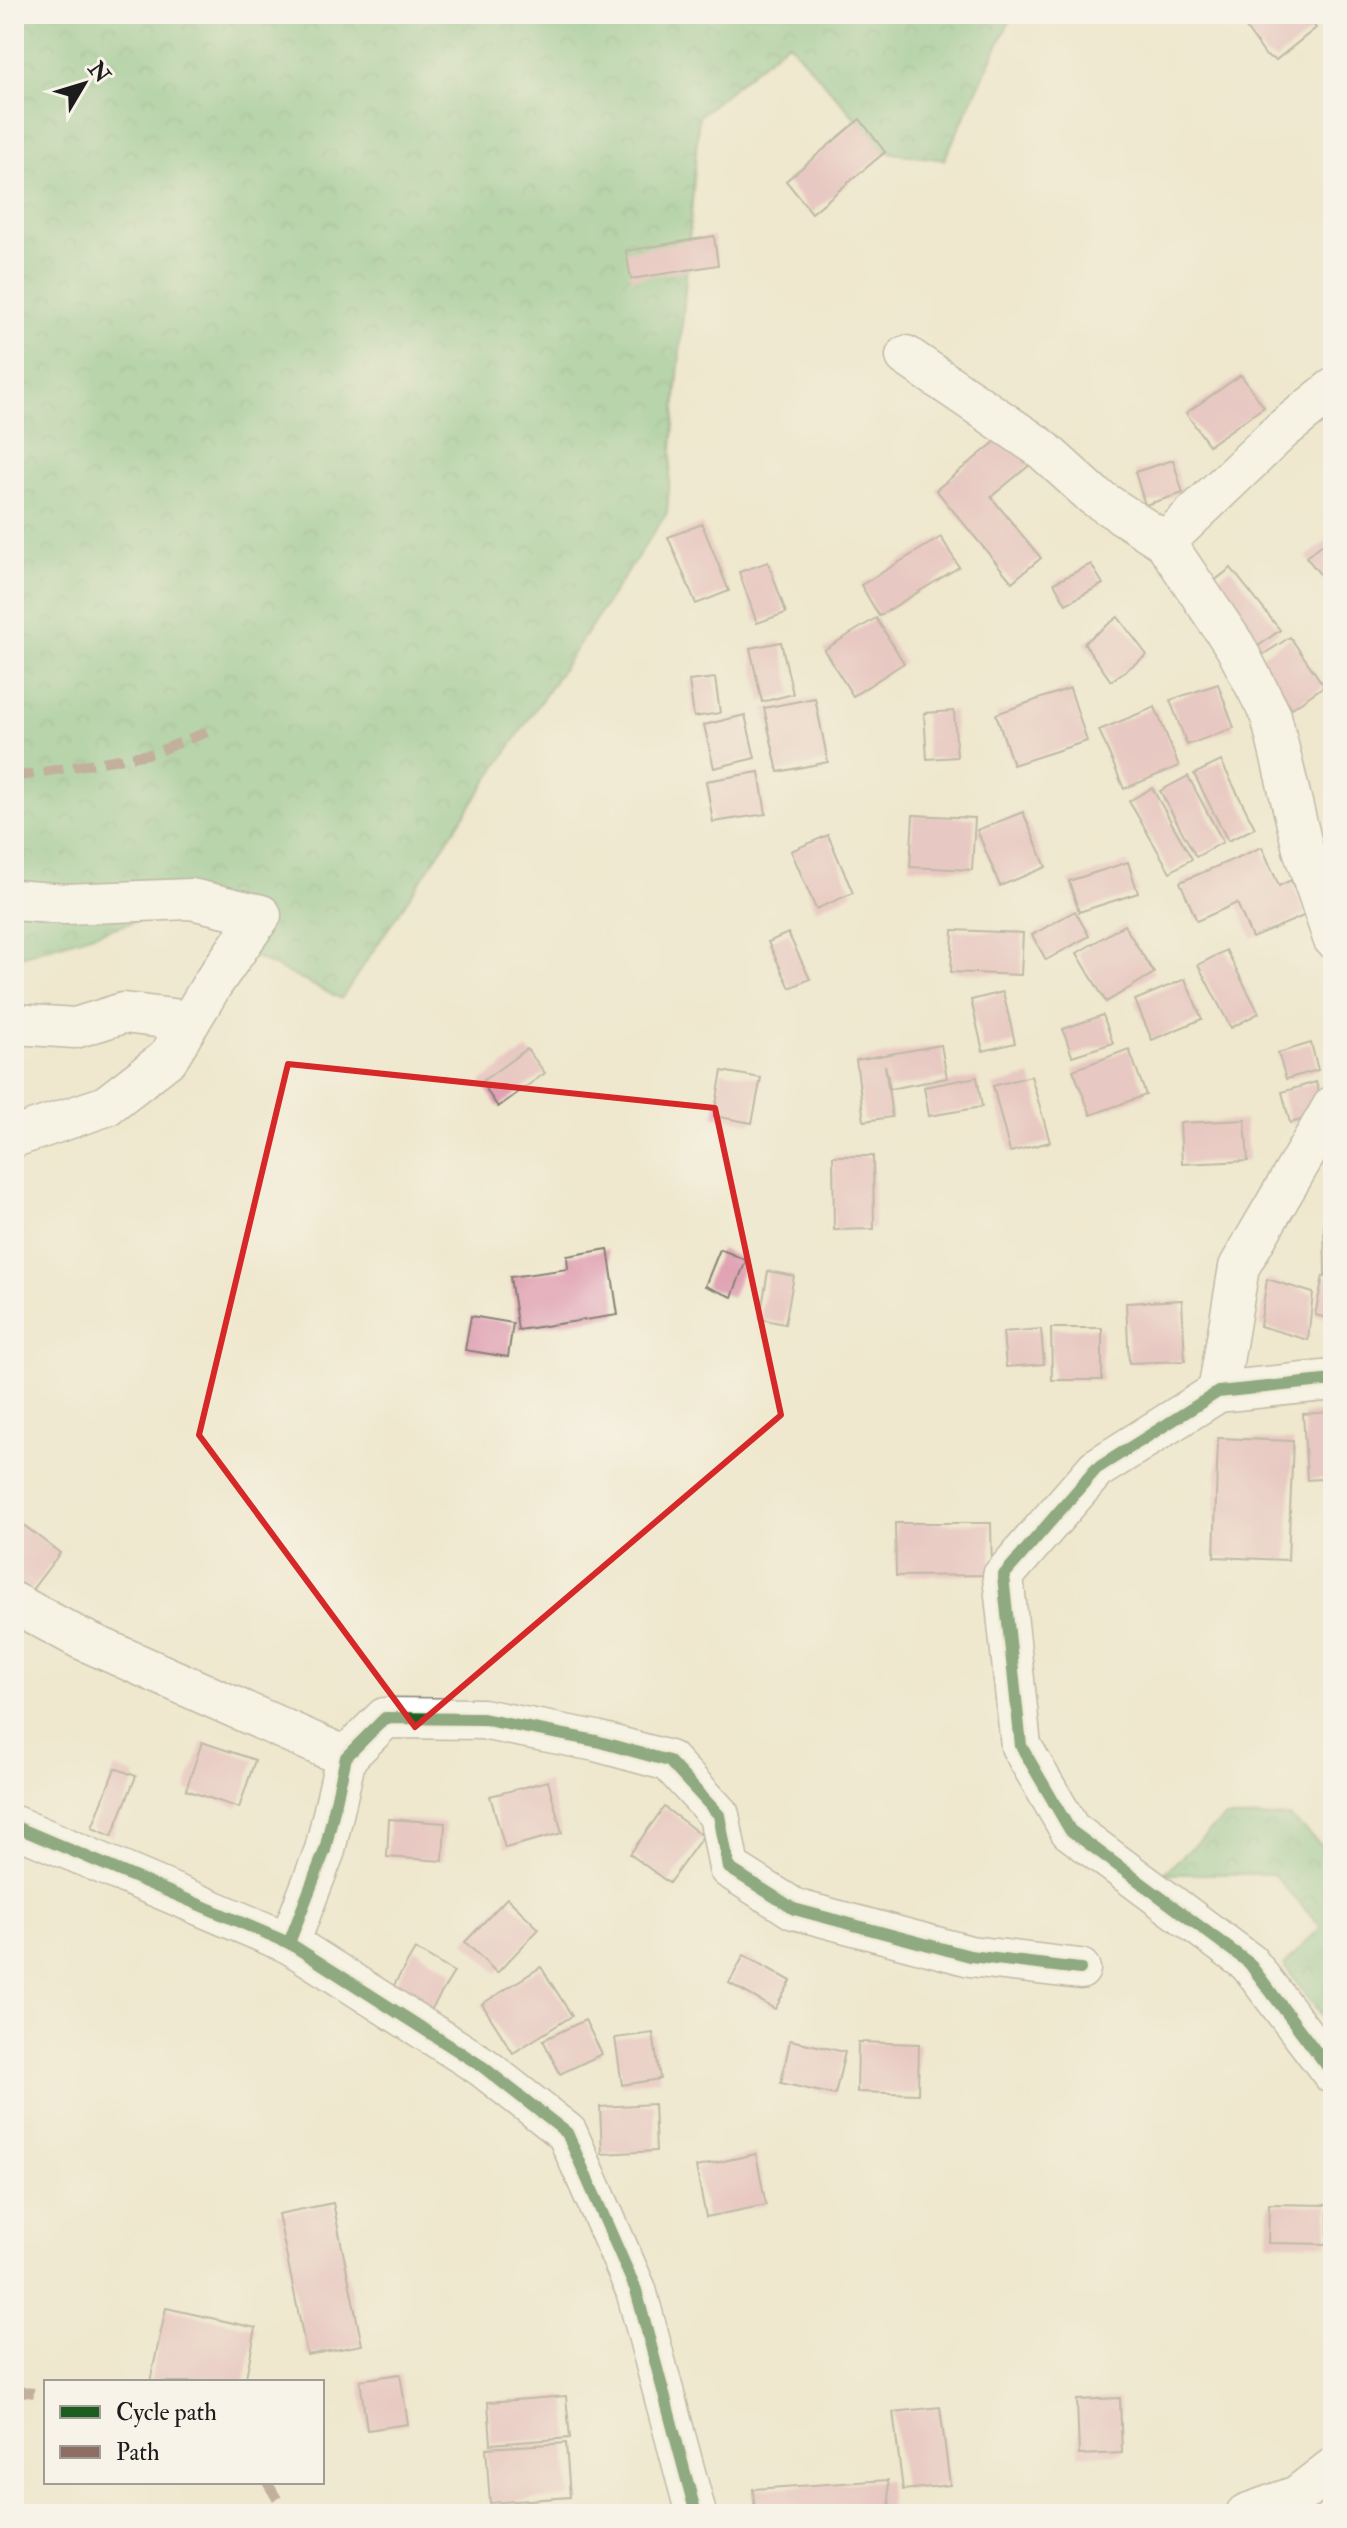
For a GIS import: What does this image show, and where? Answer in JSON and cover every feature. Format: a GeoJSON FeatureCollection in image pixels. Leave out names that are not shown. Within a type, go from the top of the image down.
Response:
{"type":"FeatureCollection","features":[{"type":"Feature","properties":{"kind":"street"},"geometry":{"type":"LineString","coordinates":[[906,356],[1041,448],[1094,496],[1165,542],[1235,646],[1271,716],[1303,849],[1333,938]]}},
{"type":"Feature","properties":{"kind":"street"},"geometry":{"type":"LineString","coordinates":[[1165,542],[1281,431],[1333,389]]}},
{"type":"Feature","properties":{"kind":"street"},"geometry":{"type":"LineString","coordinates":[[14,900],[65,904],[191,899],[261,915],[168,1058],[106,1106],[14,1137]]}},
{"type":"Feature","properties":{"kind":"street"},"geometry":{"type":"LineString","coordinates":[[14,1024],[75,1028],[123,1013],[190,1021]]}},
{"type":"Feature","properties":{"kind":"street"},"geometry":{"type":"LineString","coordinates":[[1218,1392],[1239,1267],[1333,1106]]}},
{"type":"Feature","properties":{"kind":"street"},"geometry":{"type":"LineString","coordinates":[[1333,1380],[1218,1392],[1096,1469],[1003,1576],[1021,1746],[1070,1830],[1249,1963],[1333,2074]]}},
{"type":"Feature","properties":{"kind":"street"},"geometry":{"type":"LineString","coordinates":[[14,1603],[79,1638],[346,1757]]}},
{"type":"Feature","properties":{"kind":"street"},"geometry":{"type":"LineString","coordinates":[[289,1943],[325,1850],[346,1757],[385,1718],[482,1719],[596,1741],[669,1761],[719,1815],[729,1868],[794,1909],[970,1956],[1080,1969]]}},
{"type":"Feature","properties":{"kind":"street"},"geometry":{"type":"LineString","coordinates":[[14,1826],[289,1943],[483,2067],[567,2133],[636,2290],[696,2514]]}},
{"type":"Feature","properties":{"kind":"street"},"geometry":{"type":"LineString","coordinates":[[1246,2514],[1297,2496],[1333,2468]]}},
{"type":"Feature","properties":{"kind":"highlighted area"},"geometry":{"type":"Polygon","coordinates":[[[288,1064],[715,1108],[781,1415],[415,1727],[199,1435],[288,1064]]]}},
{"type":"Feature","properties":{"kind":"green space"},"geometry":{"type":"Polygon","coordinates":[[[14,14],[1013,14],[944,160],[885,152],[788,42],[699,116],[667,513],[341,999],[164,913],[14,958],[14,14]]]}},
{"type":"Feature","properties":{"kind":"green space"},"geometry":{"type":"Polygon","coordinates":[[[1290,1817],[1333,1856],[1333,2031],[1284,1965],[1321,1927],[1273,1874],[1163,1874],[1224,1818],[1290,1817]]]}},
{"type":"Feature","properties":{"kind":"building"},"geometry":{"type":"Polygon","coordinates":[[[1236,14],[1305,14],[1316,28],[1276,60],[1266,56],[1236,14]]]}},
{"type":"Feature","properties":{"kind":"building"},"geometry":{"type":"Polygon","coordinates":[[[860,119],[885,152],[812,213],[786,181],[860,119]]]}},
{"type":"Feature","properties":{"kind":"building"},"geometry":{"type":"Polygon","coordinates":[[[714,236],[718,265],[631,279],[626,251],[714,236]]]}},
{"type":"Feature","properties":{"kind":"building"},"geometry":{"type":"Polygon","coordinates":[[[1241,375],[1264,407],[1209,445],[1186,413],[1241,375]]]}},
{"type":"Feature","properties":{"kind":"building"},"geometry":{"type":"Polygon","coordinates":[[[1006,433],[1031,464],[991,497],[1041,558],[1012,582],[936,490],[1006,433]]]}},
{"type":"Feature","properties":{"kind":"building"},"geometry":{"type":"Polygon","coordinates":[[[1173,460],[1183,493],[1145,505],[1135,472],[1173,460]]]}},
{"type":"Feature","properties":{"kind":"building"},"geometry":{"type":"Polygon","coordinates":[[[702,524],[729,591],[696,604],[668,537],[702,524]]]}},
{"type":"Feature","properties":{"kind":"building"},"geometry":{"type":"Polygon","coordinates":[[[1333,536],[1333,578],[1327,583],[1306,557],[1333,536]]]}},
{"type":"Feature","properties":{"kind":"building"},"geometry":{"type":"Polygon","coordinates":[[[941,537],[959,567],[879,616],[861,585],[941,537]]]}},
{"type":"Feature","properties":{"kind":"building"},"geometry":{"type":"Polygon","coordinates":[[[768,562],[786,613],[757,623],[739,572],[768,562]]]}},
{"type":"Feature","properties":{"kind":"building"},"geometry":{"type":"Polygon","coordinates":[[[1091,564],[1103,584],[1066,604],[1054,583],[1091,564]]]}},
{"type":"Feature","properties":{"kind":"building"},"geometry":{"type":"Polygon","coordinates":[[[1231,568],[1280,630],[1253,650],[1204,589],[1231,568]]]}},
{"type":"Feature","properties":{"kind":"building"},"geometry":{"type":"Polygon","coordinates":[[[1118,617],[1147,655],[1111,681],[1084,643],[1118,617]]]}},
{"type":"Feature","properties":{"kind":"building"},"geometry":{"type":"Polygon","coordinates":[[[876,618],[904,663],[853,696],[824,650],[876,618]]]}},
{"type":"Feature","properties":{"kind":"building"},"geometry":{"type":"Polygon","coordinates":[[[1290,637],[1324,686],[1292,708],[1258,658],[1290,637]]]}},
{"type":"Feature","properties":{"kind":"building"},"geometry":{"type":"Polygon","coordinates":[[[781,642],[793,694],[762,702],[750,648],[781,642]]]}},
{"type":"Feature","properties":{"kind":"building"},"geometry":{"type":"Polygon","coordinates":[[[715,678],[720,713],[694,717],[689,681],[715,678]]]}},
{"type":"Feature","properties":{"kind":"building"},"geometry":{"type":"Polygon","coordinates":[[[1218,684],[1234,728],[1187,745],[1170,700],[1218,684]]]}},
{"type":"Feature","properties":{"kind":"building"},"geometry":{"type":"Polygon","coordinates":[[[1070,688],[1087,741],[1013,765],[996,714],[1070,688]]]}},
{"type":"Feature","properties":{"kind":"building"},"geometry":{"type":"Polygon","coordinates":[[[815,698],[828,762],[778,772],[764,708],[815,698]]]}},
{"type":"Feature","properties":{"kind":"building"},"geometry":{"type":"Polygon","coordinates":[[[1155,707],[1179,766],[1124,789],[1099,730],[1155,707]]]}},
{"type":"Feature","properties":{"kind":"building"},"geometry":{"type":"Polygon","coordinates":[[[954,711],[957,757],[927,759],[924,713],[954,711]]]}},
{"type":"Feature","properties":{"kind":"building"},"geometry":{"type":"Polygon","coordinates":[[[745,715],[755,758],[714,768],[704,725],[745,715]]]}},
{"type":"Feature","properties":{"kind":"building"},"geometry":{"type":"Polygon","coordinates":[[[1221,761],[1255,828],[1228,841],[1194,774],[1221,761]]]}},
{"type":"Feature","properties":{"kind":"building"},"geometry":{"type":"Polygon","coordinates":[[[759,772],[766,814],[713,822],[706,781],[759,772]]]}},
{"type":"Feature","properties":{"kind":"building"},"geometry":{"type":"Polygon","coordinates":[[[1188,776],[1223,842],[1196,857],[1160,791],[1188,776]]]}},
{"type":"Feature","properties":{"kind":"building"},"geometry":{"type":"Polygon","coordinates":[[[1152,788],[1192,859],[1170,872],[1129,801],[1152,788]]]}},
{"type":"Feature","properties":{"kind":"building"},"geometry":{"type":"Polygon","coordinates":[[[1023,812],[1046,867],[1000,886],[977,830],[1023,812]]]}},
{"type":"Feature","properties":{"kind":"building"},"geometry":{"type":"Polygon","coordinates":[[[913,815],[975,818],[972,870],[910,867],[913,815]]]}},
{"type":"Feature","properties":{"kind":"building"},"geometry":{"type":"Polygon","coordinates":[[[828,835],[853,893],[816,909],[791,851],[828,835]]]}},
{"type":"Feature","properties":{"kind":"building"},"geometry":{"type":"Polygon","coordinates":[[[1262,847],[1279,886],[1291,880],[1306,915],[1252,938],[1237,903],[1197,921],[1180,882],[1262,847]]]}},
{"type":"Feature","properties":{"kind":"building"},"geometry":{"type":"Polygon","coordinates":[[[1128,862],[1138,893],[1079,912],[1069,881],[1128,862]]]}},
{"type":"Feature","properties":{"kind":"building"},"geometry":{"type":"Polygon","coordinates":[[[1075,911],[1089,936],[1046,960],[1032,935],[1075,911]]]}},
{"type":"Feature","properties":{"kind":"building"},"geometry":{"type":"Polygon","coordinates":[[[1124,925],[1154,973],[1106,1002],[1077,953],[1124,925]]]}},
{"type":"Feature","properties":{"kind":"building"},"geometry":{"type":"Polygon","coordinates":[[[953,930],[1023,933],[1021,975],[951,972],[953,930]]]}},
{"type":"Feature","properties":{"kind":"building"},"geometry":{"type":"Polygon","coordinates":[[[788,933],[810,979],[790,988],[768,942],[788,933]]]}},
{"type":"Feature","properties":{"kind":"building"},"geometry":{"type":"Polygon","coordinates":[[[1226,950],[1259,1013],[1231,1028],[1198,965],[1226,950]]]}},
{"type":"Feature","properties":{"kind":"building"},"geometry":{"type":"Polygon","coordinates":[[[1185,979],[1202,1019],[1152,1040],[1135,1000],[1185,979]]]}},
{"type":"Feature","properties":{"kind":"building"},"geometry":{"type":"Polygon","coordinates":[[[1003,992],[1015,1043],[983,1051],[971,1000],[1003,992]]]}},
{"type":"Feature","properties":{"kind":"building"},"geometry":{"type":"Polygon","coordinates":[[[1103,1015],[1113,1043],[1072,1056],[1063,1029],[1103,1015]]]}},
{"type":"Feature","properties":{"kind":"building"},"geometry":{"type":"Polygon","coordinates":[[[1311,1043],[1318,1070],[1286,1079],[1278,1053],[1311,1043]]]}},
{"type":"Feature","properties":{"kind":"building"},"geometry":{"type":"Polygon","coordinates":[[[941,1045],[947,1078],[890,1089],[885,1065],[892,1117],[864,1121],[856,1060],[941,1045]]]}},
{"type":"Feature","properties":{"kind":"building"},"geometry":{"type":"Polygon","coordinates":[[[527,1049],[545,1073],[498,1107],[481,1082],[527,1049]]]}},
{"type":"Feature","properties":{"kind":"building"},"geometry":{"type":"Polygon","coordinates":[[[1129,1049],[1146,1095],[1091,1115],[1073,1070],[1129,1049]]]}},
{"type":"Feature","properties":{"kind":"building"},"geometry":{"type":"Polygon","coordinates":[[[722,1071],[761,1078],[752,1123],[714,1116],[722,1071]]]}},
{"type":"Feature","properties":{"kind":"building"},"geometry":{"type":"Polygon","coordinates":[[[1031,1076],[1050,1142],[1010,1152],[993,1086],[1031,1076]]]}},
{"type":"Feature","properties":{"kind":"building"},"geometry":{"type":"Polygon","coordinates":[[[977,1077],[982,1107],[929,1116],[924,1087],[977,1077]]]}},
{"type":"Feature","properties":{"kind":"building"},"geometry":{"type":"Polygon","coordinates":[[[1316,1082],[1325,1113],[1290,1123],[1282,1092],[1316,1082]]]}},
{"type":"Feature","properties":{"kind":"building"},"geometry":{"type":"Polygon","coordinates":[[[1245,1120],[1248,1161],[1182,1164],[1180,1123],[1245,1120]]]}},
{"type":"Feature","properties":{"kind":"building"},"geometry":{"type":"Polygon","coordinates":[[[833,1156],[873,1156],[874,1229],[834,1230],[833,1156]]]}},
{"type":"Feature","properties":{"kind":"building"},"geometry":{"type":"Polygon","coordinates":[[[1324,1221],[1333,1221],[1333,1274],[1325,1274],[1324,1221]]]}},
{"type":"Feature","properties":{"kind":"building"},"geometry":{"type":"Polygon","coordinates":[[[608,1249],[618,1315],[518,1330],[510,1277],[568,1269],[567,1256],[608,1249]]]}},
{"type":"Feature","properties":{"kind":"building"},"geometry":{"type":"Polygon","coordinates":[[[720,1249],[746,1260],[732,1297],[705,1286],[720,1249]]]}},
{"type":"Feature","properties":{"kind":"building"},"geometry":{"type":"Polygon","coordinates":[[[768,1271],[794,1276],[785,1324],[760,1319],[768,1271]]]}},
{"type":"Feature","properties":{"kind":"building"},"geometry":{"type":"Polygon","coordinates":[[[1323,1276],[1333,1279],[1333,1319],[1315,1315],[1323,1276]]]}},
{"type":"Feature","properties":{"kind":"building"},"geometry":{"type":"Polygon","coordinates":[[[1267,1279],[1313,1293],[1308,1340],[1260,1326],[1267,1279]]]}},
{"type":"Feature","properties":{"kind":"building"},"geometry":{"type":"Polygon","coordinates":[[[1182,1300],[1185,1361],[1129,1363],[1126,1303],[1182,1300]]]}},
{"type":"Feature","properties":{"kind":"building"},"geometry":{"type":"Polygon","coordinates":[[[471,1316],[513,1323],[508,1357],[465,1350],[471,1316]]]}},
{"type":"Feature","properties":{"kind":"building"},"geometry":{"type":"Polygon","coordinates":[[[1051,1328],[1102,1328],[1102,1380],[1052,1380],[1051,1328]]]}},
{"type":"Feature","properties":{"kind":"building"},"geometry":{"type":"Polygon","coordinates":[[[1041,1329],[1044,1364],[1006,1367],[1003,1332],[1041,1329]]]}},
{"type":"Feature","properties":{"kind":"building"},"geometry":{"type":"Polygon","coordinates":[[[1333,1412],[1333,1478],[1307,1480],[1303,1414],[1333,1412]]]}},
{"type":"Feature","properties":{"kind":"building"},"geometry":{"type":"Polygon","coordinates":[[[1218,1438],[1293,1441],[1288,1560],[1214,1557],[1218,1438]]]}},
{"type":"Feature","properties":{"kind":"building"},"geometry":{"type":"Polygon","coordinates":[[[17,1520],[60,1553],[27,1596],[14,1586],[14,1524],[17,1520]]]}},
{"type":"Feature","properties":{"kind":"building"},"geometry":{"type":"Polygon","coordinates":[[[895,1523],[991,1523],[992,1575],[896,1576],[895,1523]]]}},
{"type":"Feature","properties":{"kind":"building"},"geometry":{"type":"Polygon","coordinates":[[[202,1742],[255,1760],[239,1808],[186,1790],[202,1742]]]}},
{"type":"Feature","properties":{"kind":"building"},"geometry":{"type":"Polygon","coordinates":[[[115,1768],[136,1776],[112,1836],[92,1828],[115,1768]]]}},
{"type":"Feature","properties":{"kind":"building"},"geometry":{"type":"Polygon","coordinates":[[[548,1781],[562,1833],[505,1848],[490,1796],[548,1781]]]}},
{"type":"Feature","properties":{"kind":"building"},"geometry":{"type":"Polygon","coordinates":[[[664,1807],[703,1836],[669,1883],[630,1854],[664,1807]]]}},
{"type":"Feature","properties":{"kind":"building"},"geometry":{"type":"Polygon","coordinates":[[[389,1819],[445,1823],[443,1861],[387,1857],[389,1819]]]}},
{"type":"Feature","properties":{"kind":"building"},"geometry":{"type":"Polygon","coordinates":[[[507,1898],[539,1929],[497,1973],[465,1942],[507,1898]]]}},
{"type":"Feature","properties":{"kind":"building"},"geometry":{"type":"Polygon","coordinates":[[[415,1949],[454,1972],[425,2020],[387,1997],[415,1949]]]}},
{"type":"Feature","properties":{"kind":"building"},"geometry":{"type":"Polygon","coordinates":[[[744,1955],[791,1981],[775,2009],[729,1983],[744,1955]]]}},
{"type":"Feature","properties":{"kind":"building"},"geometry":{"type":"Polygon","coordinates":[[[541,1967],[572,2016],[513,2053],[482,2004],[541,1967]]]}},
{"type":"Feature","properties":{"kind":"building"},"geometry":{"type":"Polygon","coordinates":[[[585,2020],[602,2054],[560,2074],[543,2040],[585,2020]]]}},
{"type":"Feature","properties":{"kind":"building"},"geometry":{"type":"Polygon","coordinates":[[[653,2033],[660,2079],[622,2085],[615,2038],[653,2033]]]}},
{"type":"Feature","properties":{"kind":"building"},"geometry":{"type":"Polygon","coordinates":[[[790,2040],[845,2052],[835,2095],[781,2083],[790,2040]]]}},
{"type":"Feature","properties":{"kind":"building"},"geometry":{"type":"Polygon","coordinates":[[[858,2042],[919,2044],[918,2094],[857,2092],[858,2042]]]}},
{"type":"Feature","properties":{"kind":"building"},"geometry":{"type":"Polygon","coordinates":[[[654,2104],[656,2151],[602,2154],[600,2107],[654,2104]]]}},
{"type":"Feature","properties":{"kind":"building"},"geometry":{"type":"Polygon","coordinates":[[[756,2154],[766,2205],[706,2217],[696,2167],[756,2154]]]}},
{"type":"Feature","properties":{"kind":"building"},"geometry":{"type":"Polygon","coordinates":[[[333,2203],[362,2345],[307,2355],[278,2214],[333,2203]]]}},
{"type":"Feature","properties":{"kind":"building"},"geometry":{"type":"Polygon","coordinates":[[[1269,2204],[1328,2205],[1328,2244],[1268,2243],[1269,2204]]]}},
{"type":"Feature","properties":{"kind":"building"},"geometry":{"type":"Polygon","coordinates":[[[166,2308],[256,2328],[245,2380],[150,2380],[166,2308]]]}},
{"type":"Feature","properties":{"kind":"building"},"geometry":{"type":"Polygon","coordinates":[[[400,2374],[408,2424],[367,2430],[360,2380],[400,2374]]]}},
{"type":"Feature","properties":{"kind":"building"},"geometry":{"type":"Polygon","coordinates":[[[566,2396],[570,2438],[491,2444],[488,2402],[566,2396]]]}},
{"type":"Feature","properties":{"kind":"building"},"geometry":{"type":"Polygon","coordinates":[[[1120,2398],[1122,2453],[1079,2455],[1077,2400],[1120,2398]]]}},
{"type":"Feature","properties":{"kind":"building"},"geometry":{"type":"Polygon","coordinates":[[[940,2407],[950,2485],[903,2490],[893,2412],[940,2407]]]}},
{"type":"Feature","properties":{"kind":"building"},"geometry":{"type":"Polygon","coordinates":[[[566,2443],[570,2497],[490,2503],[486,2448],[566,2443]]]}},
{"type":"Feature","properties":{"kind":"building"},"geometry":{"type":"Polygon","coordinates":[[[888,2480],[890,2510],[755,2514],[753,2489],[888,2480]]]}},
{"type":"Feature","properties":{"kind":"marked path"},"geometry":{"type":"LineString","coordinates":[[14,777],[154,753],[207,732]]}},
{"type":"Feature","properties":{"kind":"marked path"},"geometry":{"type":"LineString","coordinates":[[14,2391],[44,2394]]}},
{"type":"Feature","properties":{"kind":"marked path"},"geometry":{"type":"LineString","coordinates":[[268,2484],[286,2514]]}},
{"type":"Feature","properties":{"kind":"cycle path"},"geometry":{"type":"LineString","coordinates":[[1333,1380],[1218,1392],[1096,1469],[1003,1576],[1021,1746],[1070,1830],[1249,1963],[1333,2074]]}},
{"type":"Feature","properties":{"kind":"cycle path"},"geometry":{"type":"LineString","coordinates":[[289,1943],[325,1850],[346,1757],[385,1718],[482,1719],[596,1741],[669,1761],[719,1815],[729,1868],[794,1909],[970,1956],[1080,1969]]}},
{"type":"Feature","properties":{"kind":"cycle path"},"geometry":{"type":"LineString","coordinates":[[14,1826],[289,1943],[483,2067],[567,2133],[636,2290],[696,2514]]}}]}
